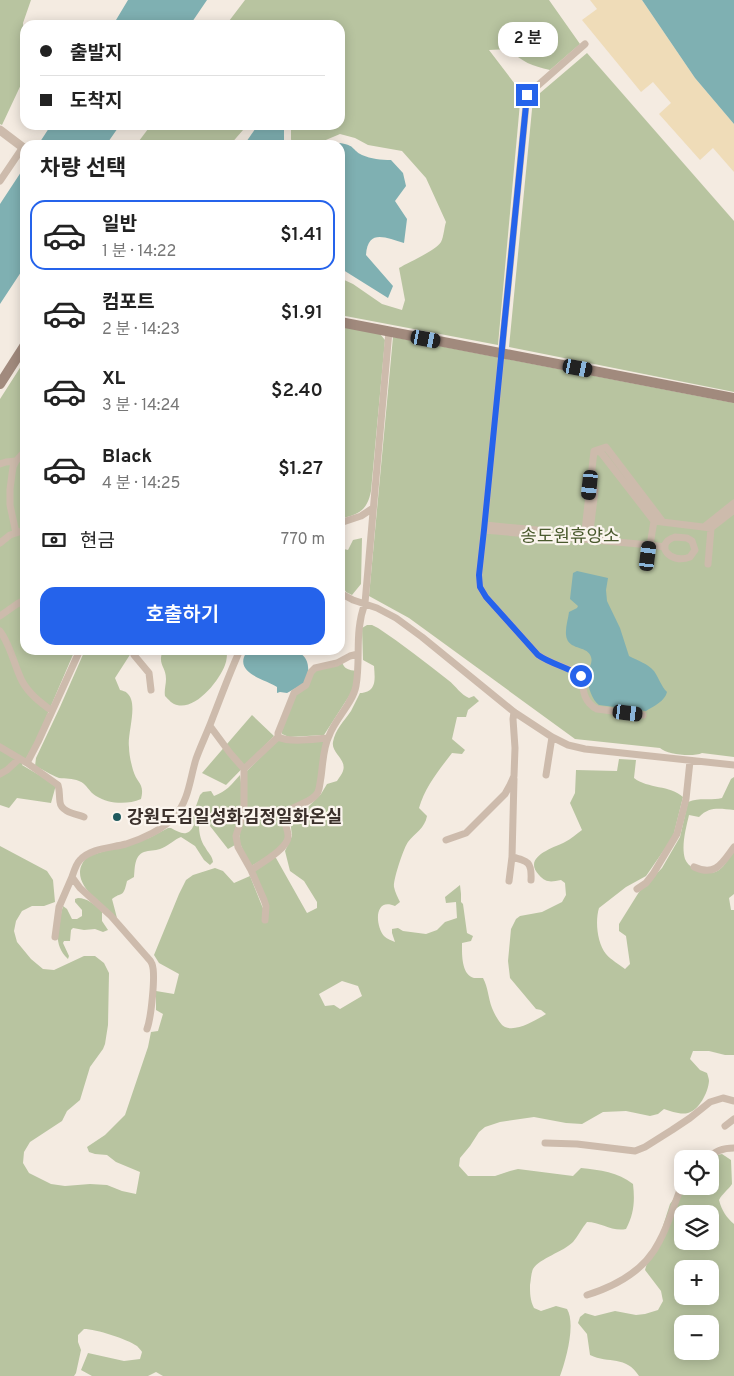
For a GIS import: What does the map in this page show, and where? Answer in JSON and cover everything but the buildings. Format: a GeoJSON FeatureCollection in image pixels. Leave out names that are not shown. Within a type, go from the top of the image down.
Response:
{"type":"FeatureCollection","features":[{"type":"Feature","properties":{"kind":"main road"},"geometry":{"type":"LineString","coordinates":[[345,323],[734,398]]}},
{"type":"Feature","properties":{"kind":"main road"},"geometry":{"type":"LineString","coordinates":[[0,384],[20,354]]}},
{"type":"Feature","properties":{"kind":"street"},"geometry":{"type":"LineString","coordinates":[[584,44],[527,95],[479,575],[480,587],[486,597],[538,655],[581,676],[586,699],[590,706],[597,709],[643,715]]}},
{"type":"Feature","properties":{"kind":"street"},"geometry":{"type":"LineString","coordinates":[[0,130],[20,145]]}},
{"type":"Feature","properties":{"kind":"street"},"geometry":{"type":"LineString","coordinates":[[0,181],[20,154]]}},
{"type":"Feature","properties":{"kind":"street"},"geometry":{"type":"LineString","coordinates":[[250,870],[278,852],[288,839],[284,820],[285,816],[311,800],[318,793],[328,738],[333,726],[356,690],[359,626],[365,603],[389,331]]}},
{"type":"Feature","properties":{"kind":"street"},"geometry":{"type":"LineString","coordinates":[[599,450],[606,447],[663,522]]}},
{"type":"Feature","properties":{"kind":"street"},"geometry":{"type":"LineString","coordinates":[[587,537],[599,450]]}},
{"type":"Feature","properties":{"kind":"street"},"geometry":{"type":"LineString","coordinates":[[599,450],[654,521],[707,528],[734,510]]}},
{"type":"Feature","properties":{"kind":"street"},"geometry":{"type":"LineString","coordinates":[[16,533],[10,504],[13,467],[20,457]]}},
{"type":"Feature","properties":{"kind":"street"},"geometry":{"type":"LineString","coordinates":[[0,464],[16,461]]}},
{"type":"Feature","properties":{"kind":"street"},"geometry":{"type":"LineString","coordinates":[[707,528],[734,503]]}},
{"type":"Feature","properties":{"kind":"street"},"geometry":{"type":"LineString","coordinates":[[345,521],[361,516],[373,508]]}},
{"type":"Feature","properties":{"kind":"street"},"geometry":{"type":"LineString","coordinates":[[647,567],[654,521]]}},
{"type":"Feature","properties":{"kind":"street"},"geometry":{"type":"LineString","coordinates":[[680,538],[682,524]]}},
{"type":"Feature","properties":{"kind":"street"},"geometry":{"type":"LineString","coordinates":[[484,528],[587,537],[665,547]]}},
{"type":"Feature","properties":{"kind":"street"},"geometry":{"type":"LineString","coordinates":[[707,528],[708,564]]}},
{"type":"Feature","properties":{"kind":"street"},"geometry":{"type":"LineString","coordinates":[[0,543],[10,535],[20,532]]}},
{"type":"Feature","properties":{"kind":"street"},"geometry":{"type":"LineString","coordinates":[[675,537],[689,539],[694,544],[695,550],[690,557],[678,562],[668,555],[665,547],[669,539],[675,537]]}},
{"type":"Feature","properties":{"kind":"street"},"geometry":{"type":"LineString","coordinates":[[695,550],[709,551]]}},
{"type":"Feature","properties":{"kind":"street"},"geometry":{"type":"LineString","coordinates":[[345,596],[396,618],[514,712],[552,737],[568,745],[586,749],[734,765]]}},
{"type":"Feature","properties":{"kind":"street"},"geometry":{"type":"LineString","coordinates":[[0,616],[20,602]]}},
{"type":"Feature","properties":{"kind":"street"},"geometry":{"type":"LineString","coordinates":[[0,631],[8,644],[22,680],[39,702],[52,711]]}},
{"type":"Feature","properties":{"kind":"street"},"geometry":{"type":"LineString","coordinates":[[244,769],[278,737],[294,694],[306,685],[310,672],[316,668],[337,663],[358,654]]}},
{"type":"Feature","properties":{"kind":"street"},"geometry":{"type":"LineString","coordinates":[[27,763],[78,655]]}},
{"type":"Feature","properties":{"kind":"street"},"geometry":{"type":"LineString","coordinates":[[134,655],[149,673],[151,690]]}},
{"type":"Feature","properties":{"kind":"street"},"geometry":{"type":"LineString","coordinates":[[55,937],[59,907],[79,860],[99,850],[143,837],[175,815],[185,798],[196,761],[238,655]]}},
{"type":"Feature","properties":{"kind":"street"},"geometry":{"type":"LineString","coordinates":[[509,881],[512,857],[514,712]]}},
{"type":"Feature","properties":{"kind":"street"},"geometry":{"type":"LineString","coordinates":[[210,726],[230,754],[244,769],[244,810],[236,836],[238,846],[264,900],[266,906],[265,920]]}},
{"type":"Feature","properties":{"kind":"street"},"geometry":{"type":"LineString","coordinates":[[278,737],[291,740],[328,738]]}},
{"type":"Feature","properties":{"kind":"street"},"geometry":{"type":"LineString","coordinates":[[546,775],[552,737]]}},
{"type":"Feature","properties":{"kind":"street"},"geometry":{"type":"LineString","coordinates":[[0,747],[58,785],[61,808],[84,817]]}},
{"type":"Feature","properties":{"kind":"street"},"geometry":{"type":"LineString","coordinates":[[0,774],[19,759]]}},
{"type":"Feature","properties":{"kind":"street"},"geometry":{"type":"LineString","coordinates":[[637,889],[646,883],[653,874],[677,834],[686,798],[690,761]]}},
{"type":"Feature","properties":{"kind":"street"},"geometry":{"type":"LineString","coordinates":[[460,842],[466,833],[505,794],[514,776]]}},
{"type":"Feature","properties":{"kind":"street"},"geometry":{"type":"LineString","coordinates":[[446,840],[466,833]]}},
{"type":"Feature","properties":{"kind":"street"},"geometry":{"type":"LineString","coordinates":[[694,867],[700,870],[715,870],[734,847]]}},
{"type":"Feature","properties":{"kind":"street"},"geometry":{"type":"LineString","coordinates":[[512,857],[529,863],[532,880]]}},
{"type":"Feature","properties":{"kind":"street"},"geometry":{"type":"LineString","coordinates":[[72,877],[80,888],[111,916],[152,964],[150,1020],[147,1029]]}},
{"type":"Feature","properties":{"kind":"street"},"geometry":{"type":"LineString","coordinates":[[545,1143],[577,1144],[635,1151],[645,1147],[690,1118],[710,1102],[723,1098],[734,1101]]}},
{"type":"Feature","properties":{"kind":"street"},"geometry":{"type":"LineString","coordinates":[[725,1126],[734,1119]]}},
{"type":"Feature","properties":{"kind":"street"},"geometry":{"type":"LineString","coordinates":[[719,1150],[734,1148]]}},
{"type":"Feature","properties":{"kind":"street"},"geometry":{"type":"LineString","coordinates":[[587,1295],[604,1290],[640,1267],[660,1241],[678,1195]]}},
{"type":"Feature","properties":{"kind":"green space"},"geometry":{"type":"Polygon","coordinates":[[[0,0],[31,0],[24,20],[20,20],[20,87],[2,125],[0,124],[0,0]]]}},
{"type":"Feature","properties":{"kind":"green space"},"geometry":{"type":"Polygon","coordinates":[[[245,0],[549,0],[580,44],[550,70],[528,63],[509,49],[489,50],[521,92],[498,345],[345,316],[345,280],[382,304],[402,310],[405,300],[399,268],[428,253],[438,245],[442,240],[446,222],[426,178],[402,151],[368,145],[355,138],[340,134],[326,140],[291,140],[291,130],[345,130],[345,20],[230,20],[245,0]]]}},
{"type":"Feature","properties":{"kind":"green space"},"geometry":{"type":"Polygon","coordinates":[[[587,53],[734,221],[734,392],[509,347],[533,99],[587,53]]]}},
{"type":"Feature","properties":{"kind":"green space"},"geometry":{"type":"Polygon","coordinates":[[[147,130],[243,130],[234,140],[140,140],[147,130]]]}},
{"type":"Feature","properties":{"kind":"green space"},"geometry":{"type":"Polygon","coordinates":[[[345,327],[380,334],[385,340],[371,491],[367,503],[361,511],[345,517],[345,327]]]}},
{"type":"Feature","properties":{"kind":"green space","name":"송도원휴양소"},"geometry":{"type":"Polygon","coordinates":[[[393,337],[734,403],[734,757],[702,753],[681,755],[660,748],[575,739],[409,618],[369,596],[393,337]]]}},
{"type":"Feature","properties":{"kind":"green space"},"geometry":{"type":"Polygon","coordinates":[[[20,368],[20,655],[73,655],[35,743],[22,765],[56,785],[51,803],[17,798],[9,808],[0,805],[0,399],[20,368]]]}},
{"type":"Feature","properties":{"kind":"green space"},"geometry":{"type":"Polygon","coordinates":[[[362,538],[361,584],[352,595],[345,590],[345,549],[348,550],[353,540],[362,538]]]}},
{"type":"Feature","properties":{"kind":"green space"},"geometry":{"type":"Polygon","coordinates":[[[372,625],[378,628],[451,682],[463,695],[469,698],[474,696],[479,701],[468,710],[466,717],[457,717],[452,739],[465,750],[462,754],[452,753],[433,779],[422,800],[419,808],[427,816],[426,820],[406,845],[395,878],[394,887],[400,902],[395,906],[383,905],[378,914],[379,925],[384,936],[395,942],[392,929],[398,928],[403,931],[426,934],[437,930],[445,922],[457,918],[456,902],[446,903],[445,897],[460,885],[467,933],[473,936],[471,941],[462,943],[464,968],[470,976],[483,978],[492,1008],[503,1026],[515,1028],[526,1025],[546,1014],[536,1009],[510,978],[508,961],[511,929],[516,919],[520,916],[542,912],[562,902],[566,895],[565,883],[561,880],[546,881],[535,869],[534,863],[541,854],[567,841],[582,830],[570,803],[575,793],[576,770],[617,771],[619,759],[636,760],[634,778],[646,784],[678,793],[683,797],[673,837],[646,876],[626,887],[599,908],[597,925],[603,949],[608,956],[625,969],[630,964],[626,936],[619,931],[619,924],[639,892],[662,868],[680,837],[688,802],[722,798],[731,779],[734,777],[734,810],[711,810],[699,817],[689,815],[684,837],[684,854],[687,863],[695,869],[710,873],[719,870],[734,851],[734,894],[729,898],[731,910],[734,910],[734,1055],[709,1051],[693,1051],[690,1059],[700,1070],[707,1073],[709,1081],[707,1091],[702,1100],[696,1108],[688,1113],[664,1109],[658,1114],[650,1116],[626,1111],[603,1112],[582,1124],[534,1117],[500,1122],[485,1127],[479,1132],[460,1158],[459,1166],[468,1176],[495,1176],[518,1169],[573,1176],[581,1168],[615,1174],[633,1184],[633,1207],[626,1229],[621,1230],[587,1222],[573,1242],[536,1265],[532,1271],[530,1291],[534,1308],[541,1311],[556,1306],[567,1309],[570,1316],[569,1342],[560,1376],[163,1376],[156,1372],[148,1376],[92,1376],[81,1370],[88,1353],[124,1361],[140,1359],[142,1352],[137,1346],[126,1340],[84,1329],[78,1335],[81,1350],[74,1376],[0,1376],[0,846],[47,871],[53,880],[55,902],[44,906],[32,906],[22,911],[16,921],[14,931],[17,942],[31,959],[43,969],[54,970],[84,956],[95,956],[104,963],[109,973],[108,1025],[105,1044],[90,1067],[80,1100],[67,1111],[62,1121],[30,1142],[24,1152],[23,1163],[29,1173],[51,1184],[65,1186],[107,1185],[136,1194],[140,1172],[116,1162],[107,1155],[89,1152],[87,1147],[105,1135],[125,1115],[148,1047],[151,1032],[158,1031],[163,1014],[156,1010],[156,991],[174,994],[179,974],[159,963],[154,955],[186,880],[193,875],[215,868],[223,871],[234,883],[250,876],[264,911],[263,921],[267,923],[268,910],[254,870],[274,858],[276,858],[307,913],[317,908],[317,902],[304,881],[290,871],[285,851],[292,836],[290,819],[293,814],[308,807],[321,794],[327,784],[337,781],[343,771],[343,763],[333,746],[334,738],[360,693],[370,690],[374,684],[374,666],[363,660],[362,628],[372,625]],[[342,981],[319,994],[325,1006],[334,1005],[340,1009],[362,996],[358,986],[342,981]]]}},
{"type":"Feature","properties":{"kind":"green space"},"geometry":{"type":"Polygon","coordinates":[[[83,655],[130,655],[115,678],[120,690],[127,693],[132,704],[129,753],[133,770],[141,786],[141,799],[124,803],[107,801],[94,794],[79,781],[59,778],[35,766],[36,758],[83,655]]]}},
{"type":"Feature","properties":{"kind":"green space"},"geometry":{"type":"Polygon","coordinates":[[[161,655],[227,655],[222,672],[206,693],[192,703],[184,705],[172,703],[165,696],[166,675],[161,655]]]}},
{"type":"Feature","properties":{"kind":"green space"},"geometry":{"type":"Polygon","coordinates":[[[342,662],[347,669],[356,671],[353,690],[324,735],[289,737],[282,734],[282,729],[296,694],[314,671],[342,662]]]}},
{"type":"Feature","properties":{"kind":"green space"},"geometry":{"type":"Polygon","coordinates":[[[252,715],[274,736],[226,785],[202,773],[252,715]]]}},
{"type":"Feature","properties":{"kind":"green space"},"geometry":{"type":"Polygon","coordinates":[[[278,740],[324,741],[318,787],[314,794],[286,811],[285,841],[275,852],[251,866],[248,864],[239,840],[247,771],[278,740]]]}},
{"type":"Feature","properties":{"kind":"green space"},"geometry":{"type":"Polygon","coordinates":[[[240,775],[241,801],[235,845],[228,849],[210,826],[202,824],[199,826],[202,843],[213,862],[210,865],[204,860],[195,846],[181,837],[160,849],[146,851],[138,856],[134,877],[127,881],[122,894],[112,899],[117,918],[87,890],[80,874],[82,865],[88,856],[149,838],[168,828],[184,833],[189,832],[194,825],[192,817],[200,795],[203,792],[211,791],[214,796],[222,792],[240,775]]]}},
{"type":"Feature","properties":{"kind":"green space"},"geometry":{"type":"Polygon","coordinates":[[[78,898],[94,904],[100,909],[102,921],[108,930],[103,932],[95,929],[73,928],[70,941],[64,941],[63,943],[69,956],[68,959],[58,941],[58,927],[63,906],[67,909],[72,919],[82,916],[82,910],[75,902],[75,899],[78,898]]]}},
{"type":"Feature","properties":{"kind":"green space"},"geometry":{"type":"Polygon","coordinates":[[[722,1154],[731,1160],[732,1184],[719,1200],[725,1214],[734,1224],[734,1376],[639,1376],[634,1369],[623,1362],[590,1355],[587,1334],[578,1323],[580,1317],[585,1313],[595,1316],[615,1311],[636,1315],[658,1310],[663,1301],[661,1291],[645,1270],[655,1251],[670,1204],[676,1195],[719,1195],[719,1155],[722,1154]]]}},
{"type":"Feature","properties":{"kind":"sand"},"geometry":{"type":"Polygon","coordinates":[[[590,0],[642,0],[695,78],[734,124],[734,172],[713,148],[700,160],[659,114],[671,103],[653,82],[641,92],[582,20],[597,9],[590,0]]]}},
{"type":"Feature","properties":{"kind":"water"},"geometry":{"type":"Polygon","coordinates":[[[128,0],[207,0],[193,20],[116,20],[128,0]]]}},
{"type":"Feature","properties":{"kind":"water"},"geometry":{"type":"Polygon","coordinates":[[[642,0],[734,0],[734,124],[695,78],[642,0]]]}},
{"type":"Feature","properties":{"kind":"water"},"geometry":{"type":"Polygon","coordinates":[[[48,130],[116,130],[110,140],[41,140],[48,130]]]}},
{"type":"Feature","properties":{"kind":"water"},"geometry":{"type":"Polygon","coordinates":[[[254,130],[284,130],[284,140],[248,140],[254,130]]]}},
{"type":"Feature","properties":{"kind":"water"},"geometry":{"type":"Polygon","coordinates":[[[345,144],[365,156],[391,160],[403,173],[406,186],[395,201],[407,219],[404,243],[385,237],[374,238],[367,247],[366,255],[393,286],[388,298],[345,271],[345,144]]]}},
{"type":"Feature","properties":{"kind":"water"},"geometry":{"type":"Polygon","coordinates":[[[20,174],[20,274],[0,304],[0,204],[20,174]]]}},
{"type":"Feature","properties":{"kind":"water"},"geometry":{"type":"Polygon","coordinates":[[[577,571],[608,578],[607,601],[620,628],[629,656],[651,668],[667,692],[662,701],[646,711],[599,705],[591,695],[588,685],[588,670],[591,657],[587,651],[572,645],[566,636],[569,612],[578,606],[570,599],[573,573],[577,571]]]}},
{"type":"Feature","properties":{"kind":"water"},"geometry":{"type":"Polygon","coordinates":[[[245,655],[302,655],[308,665],[305,683],[287,693],[277,693],[277,687],[273,684],[249,673],[243,663],[245,655]]]}},
{"type":"Feature","properties":{"kind":"place","name":"강원도김일성화김정일화온실"},"geometry":{"type":"Point","coordinates":[117,817]}},
{"type":"Feature","properties":{"kind":"route"},"geometry":{"type":"LineString","coordinates":[[527,95],[479,575],[480,587],[486,597],[538,655],[581,676]]}}]}
